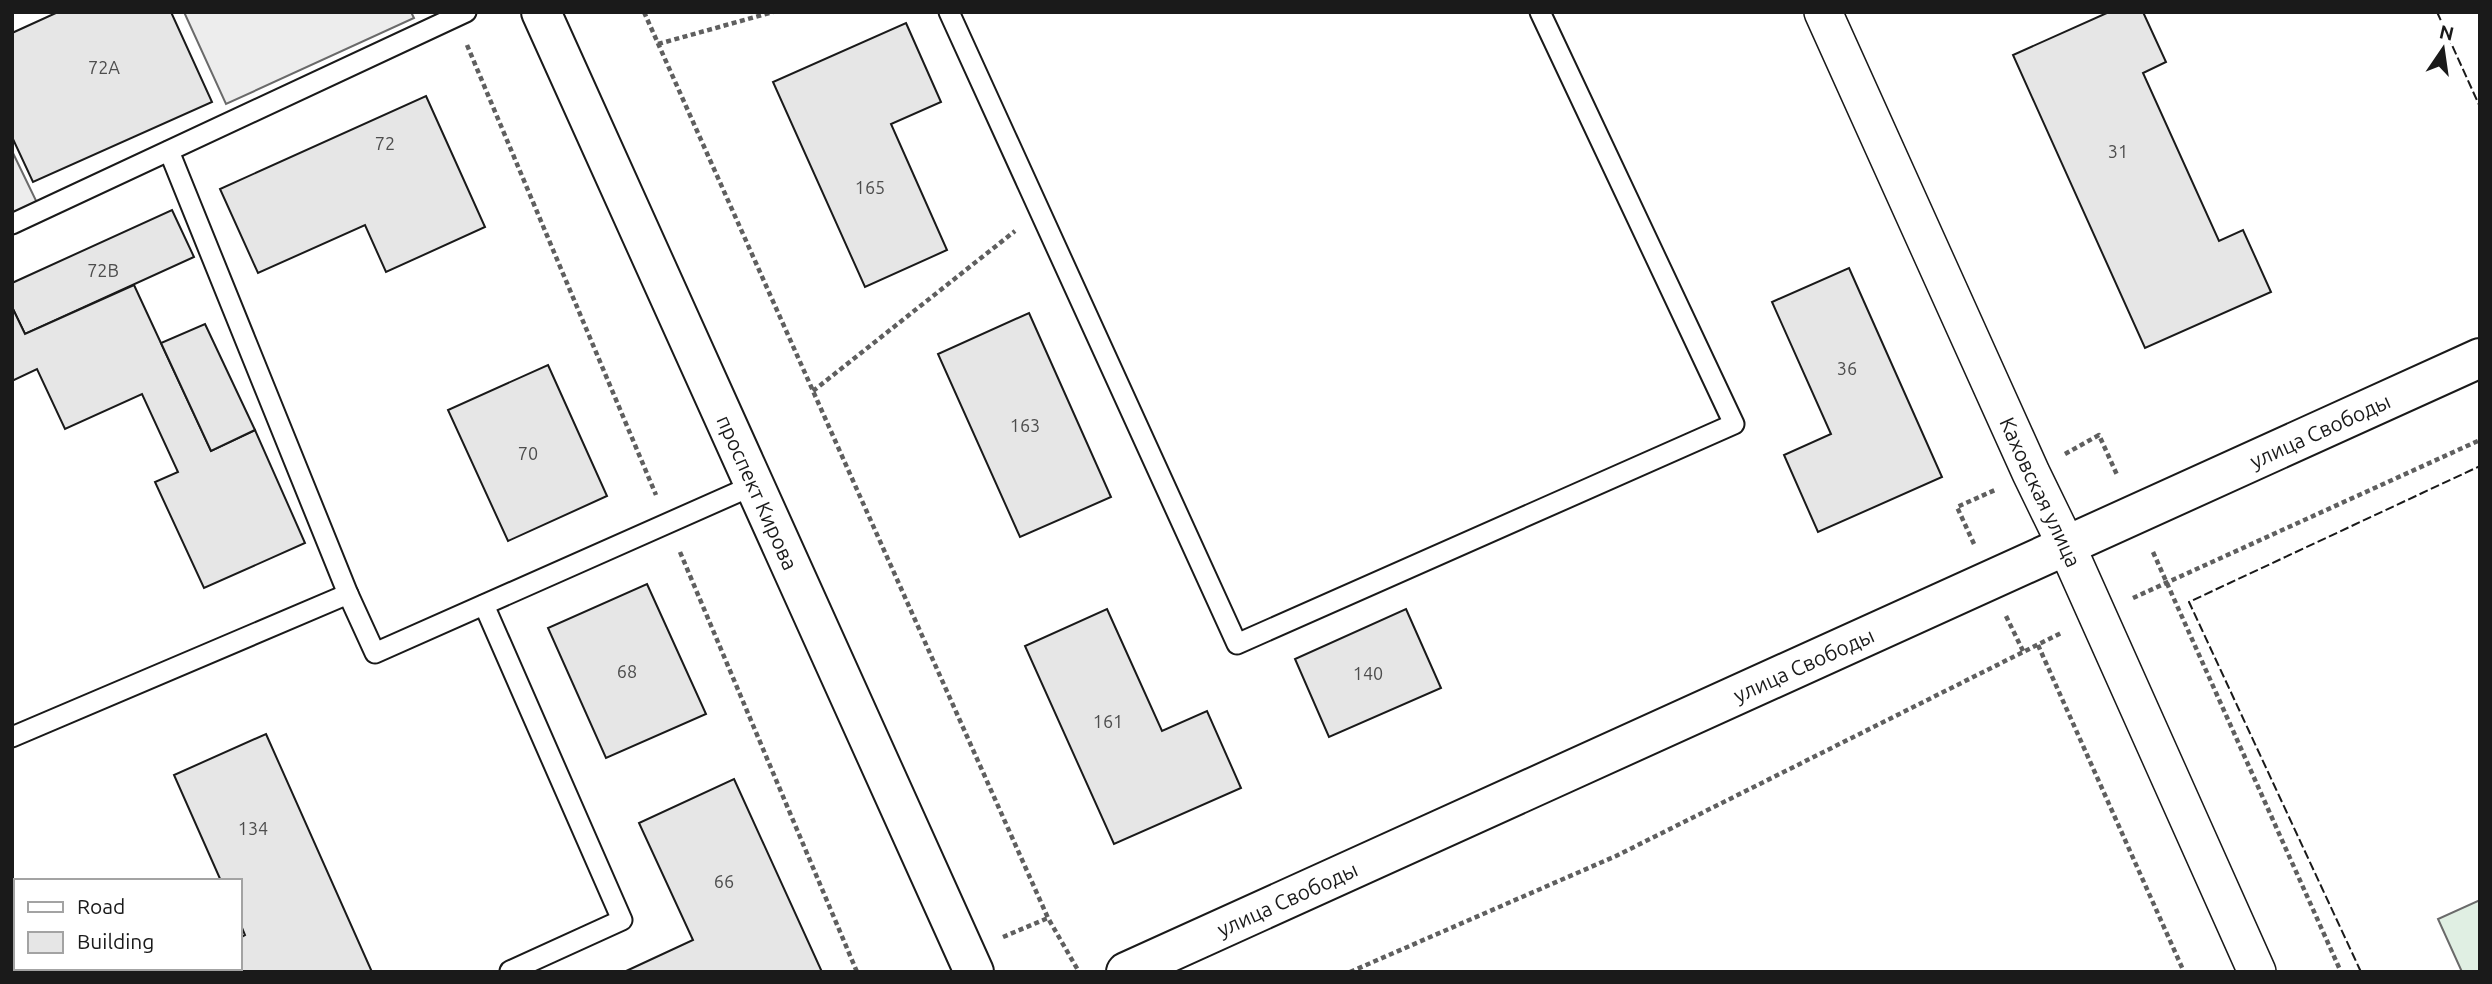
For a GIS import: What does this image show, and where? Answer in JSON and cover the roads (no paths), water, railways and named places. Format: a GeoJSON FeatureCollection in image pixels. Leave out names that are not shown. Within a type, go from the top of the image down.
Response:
{"type":"FeatureCollection","features":[{"type":"Feature","properties":{"kind":"street","name":"проспект Кирова"},"geometry":{"type":"LineString","coordinates":[[541,12],[974,972]]}},
{"type":"Feature","properties":{"kind":"street","name":"Каховская улица"},"geometry":{"type":"LineString","coordinates":[[1823,12],[2257,972]]}},
{"type":"Feature","properties":{"kind":"street","name":"улица Свободы"},"geometry":{"type":"LineString","coordinates":[[1126,972],[2480,358]]}},
{"type":"Feature","properties":{"kind":"lane"},"geometry":{"type":"LineString","coordinates":[[12,224],[466,12]]}},
{"type":"Feature","properties":{"kind":"lane"},"geometry":{"type":"LineString","coordinates":[[949,12],[1237,644],[1734,424],[1540,12]]}},
{"type":"Feature","properties":{"kind":"lane"},"geometry":{"type":"LineString","coordinates":[[169,151],[348,594],[375,653],[754,485]]}},
{"type":"Feature","properties":{"kind":"lane"},"geometry":{"type":"LineString","coordinates":[[12,737],[348,594]]}},
{"type":"Feature","properties":{"kind":"lane"},"geometry":{"type":"LineString","coordinates":[[484,604],[622,920],[510,971]]}}]}
